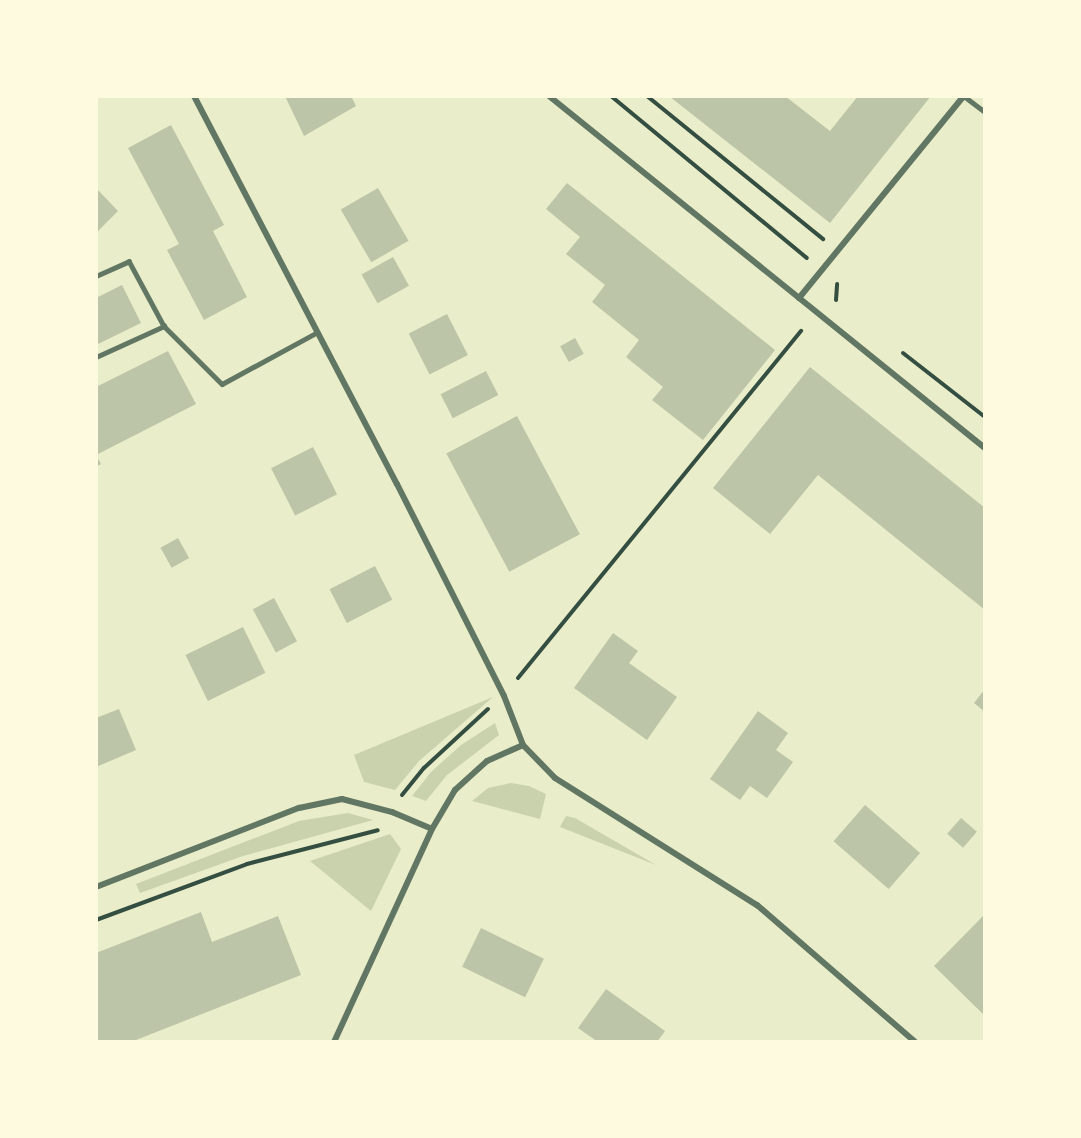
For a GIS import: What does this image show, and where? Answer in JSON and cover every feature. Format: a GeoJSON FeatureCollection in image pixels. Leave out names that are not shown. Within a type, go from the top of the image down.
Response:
{"type":"FeatureCollection","features":[{"type":"Feature","properties":{"kind":"street"},"geometry":{"type":"LineString","coordinates":[[194,96],[504,696],[524,745],[555,778],[757,905],[915,1042]]}},
{"type":"Feature","properties":{"kind":"street"},"geometry":{"type":"LineString","coordinates":[[549,96],[985,448]]}},
{"type":"Feature","properties":{"kind":"street"},"geometry":{"type":"LineString","coordinates":[[799,298],[964,96]]}},
{"type":"Feature","properties":{"kind":"street"},"geometry":{"type":"LineString","coordinates":[[334,1042],[432,830],[463,783],[487,761],[524,745]]}},
{"type":"Feature","properties":{"kind":"street"},"geometry":{"type":"LineString","coordinates":[[96,887],[299,808],[342,799],[392,812],[432,830]]}},
{"type":"Feature","properties":{"kind":"lane"},"geometry":{"type":"LineString","coordinates":[[964,96],[985,112]]}},
{"type":"Feature","properties":{"kind":"lane"},"geometry":{"type":"LineString","coordinates":[[96,276],[129,261],[164,326],[222,384],[316,333]]}},
{"type":"Feature","properties":{"kind":"lane"},"geometry":{"type":"LineString","coordinates":[[96,357],[164,326]]}},
{"type":"Feature","properties":{"kind":"path"},"geometry":{"type":"LineString","coordinates":[[611,96],[838,284],[834,298],[842,304]]}},
{"type":"Feature","properties":{"kind":"path"},"geometry":{"type":"LineString","coordinates":[[648,96],[838,252]]}},
{"type":"Feature","properties":{"kind":"path"},"geometry":{"type":"LineString","coordinates":[[96,920],[247,864],[382,828],[424,768],[504,696],[801,331]]}},
{"type":"Feature","properties":{"kind":"path"},"geometry":{"type":"LineString","coordinates":[[895,346],[985,417]]}},
{"type":"Feature","properties":{"kind":"green space"},"geometry":{"type":"Polygon","coordinates":[[[493,697],[419,761],[395,790],[364,782],[354,755],[493,697]]]}},
{"type":"Feature","properties":{"kind":"green space"},"geometry":{"type":"Polygon","coordinates":[[[495,723],[499,735],[447,775],[426,801],[412,796],[431,772],[461,745],[495,723]]]}},
{"type":"Feature","properties":{"kind":"green space"},"geometry":{"type":"Polygon","coordinates":[[[511,783],[529,786],[546,794],[540,819],[472,801],[488,788],[511,783]]]}},
{"type":"Feature","properties":{"kind":"green space"},"geometry":{"type":"Polygon","coordinates":[[[348,813],[373,820],[243,856],[140,893],[136,884],[299,821],[348,813]]]}},
{"type":"Feature","properties":{"kind":"green space"},"geometry":{"type":"Polygon","coordinates":[[[566,816],[575,818],[656,865],[560,827],[566,816]]]}},
{"type":"Feature","properties":{"kind":"green space"},"geometry":{"type":"Polygon","coordinates":[[[390,834],[401,849],[371,911],[310,861],[390,834]]]}},
{"type":"Feature","properties":{"kind":"building"},"geometry":{"type":"Polygon","coordinates":[[[285,96],[351,96],[356,106],[304,136],[285,96]]]}},
{"type":"Feature","properties":{"kind":"building"},"geometry":{"type":"Polygon","coordinates":[[[669,96],[785,96],[830,131],[858,96],[931,96],[830,223],[669,96]]]}},
{"type":"Feature","properties":{"kind":"building"},"geometry":{"type":"Polygon","coordinates":[[[171,125],[224,225],[213,231],[247,297],[204,320],[167,250],[179,244],[128,148],[171,125]]]}},
{"type":"Feature","properties":{"kind":"building"},"geometry":{"type":"Polygon","coordinates":[[[567,183],[775,350],[703,440],[652,400],[663,387],[626,357],[639,340],[592,302],[605,285],[566,254],[580,237],[546,209],[567,183]]]}},
{"type":"Feature","properties":{"kind":"building"},"geometry":{"type":"Polygon","coordinates":[[[96,188],[118,211],[96,233],[96,188]]]}},
{"type":"Feature","properties":{"kind":"building"},"geometry":{"type":"Polygon","coordinates":[[[378,188],[408,241],[371,262],[341,210],[378,188]]]}},
{"type":"Feature","properties":{"kind":"building"},"geometry":{"type":"Polygon","coordinates":[[[393,257],[409,286],[378,303],[362,274],[393,257]]]}},
{"type":"Feature","properties":{"kind":"building"},"geometry":{"type":"Polygon","coordinates":[[[122,285],[141,323],[98,344],[96,298],[122,285]]]}},
{"type":"Feature","properties":{"kind":"building"},"geometry":{"type":"Polygon","coordinates":[[[447,314],[468,355],[430,375],[409,334],[447,314]]]}},
{"type":"Feature","properties":{"kind":"building"},"geometry":{"type":"Polygon","coordinates":[[[575,338],[584,354],[569,362],[560,346],[575,338]]]}},
{"type":"Feature","properties":{"kind":"building"},"geometry":{"type":"Polygon","coordinates":[[[168,351],[196,404],[96,455],[96,387],[168,351]]]}},
{"type":"Feature","properties":{"kind":"building"},"geometry":{"type":"Polygon","coordinates":[[[810,367],[985,508],[985,610],[818,475],[770,534],[713,488],[810,367]]]}},
{"type":"Feature","properties":{"kind":"building"},"geometry":{"type":"Polygon","coordinates":[[[486,371],[498,395],[453,418],[441,394],[486,371]]]}},
{"type":"Feature","properties":{"kind":"building"},"geometry":{"type":"Polygon","coordinates":[[[517,416],[580,534],[509,572],[446,454],[517,416]]]}},
{"type":"Feature","properties":{"kind":"building"},"geometry":{"type":"Polygon","coordinates":[[[313,447],[337,494],[295,516],[271,468],[313,447]]]}},
{"type":"Feature","properties":{"kind":"building"},"geometry":{"type":"Polygon","coordinates":[[[96,455],[101,464],[96,467],[96,455]]]}},
{"type":"Feature","properties":{"kind":"building"},"geometry":{"type":"Polygon","coordinates":[[[178,538],[189,558],[172,568],[161,548],[178,538]]]}},
{"type":"Feature","properties":{"kind":"building"},"geometry":{"type":"Polygon","coordinates":[[[375,566],[392,600],[347,623],[330,589],[375,566]]]}},
{"type":"Feature","properties":{"kind":"building"},"geometry":{"type":"Polygon","coordinates":[[[274,598],[297,641],[276,653],[253,609],[274,598]]]}},
{"type":"Feature","properties":{"kind":"building"},"geometry":{"type":"Polygon","coordinates":[[[243,627],[265,673],[208,701],[185,655],[243,627]]]}},
{"type":"Feature","properties":{"kind":"building"},"geometry":{"type":"Polygon","coordinates":[[[613,633],[638,651],[629,663],[677,697],[647,740],[574,688],[613,633]]]}},
{"type":"Feature","properties":{"kind":"building"},"geometry":{"type":"Polygon","coordinates":[[[985,689],[985,712],[974,703],[985,689]]]}},
{"type":"Feature","properties":{"kind":"building"},"geometry":{"type":"Polygon","coordinates":[[[119,709],[136,750],[96,767],[96,718],[119,709]]]}},
{"type":"Feature","properties":{"kind":"building"},"geometry":{"type":"Polygon","coordinates":[[[758,711],[788,733],[776,750],[793,762],[767,798],[750,786],[740,800],[710,779],[758,711]]]}},
{"type":"Feature","properties":{"kind":"building"},"geometry":{"type":"Polygon","coordinates":[[[865,805],[920,853],[889,889],[834,841],[865,805]]]}},
{"type":"Feature","properties":{"kind":"building"},"geometry":{"type":"Polygon","coordinates":[[[961,818],[977,832],[963,848],[947,834],[961,818]]]}},
{"type":"Feature","properties":{"kind":"building"},"geometry":{"type":"Polygon","coordinates":[[[201,912],[212,942],[278,916],[301,975],[131,1042],[96,1042],[96,953],[201,912]]]}},
{"type":"Feature","properties":{"kind":"building"},"geometry":{"type":"Polygon","coordinates":[[[985,914],[985,1016],[934,966],[985,914]]]}},
{"type":"Feature","properties":{"kind":"building"},"geometry":{"type":"Polygon","coordinates":[[[481,928],[544,959],[525,997],[462,967],[481,928]]]}},
{"type":"Feature","properties":{"kind":"building"},"geometry":{"type":"Polygon","coordinates":[[[606,989],[665,1031],[657,1042],[598,1042],[578,1028],[606,989]]]}}]}
